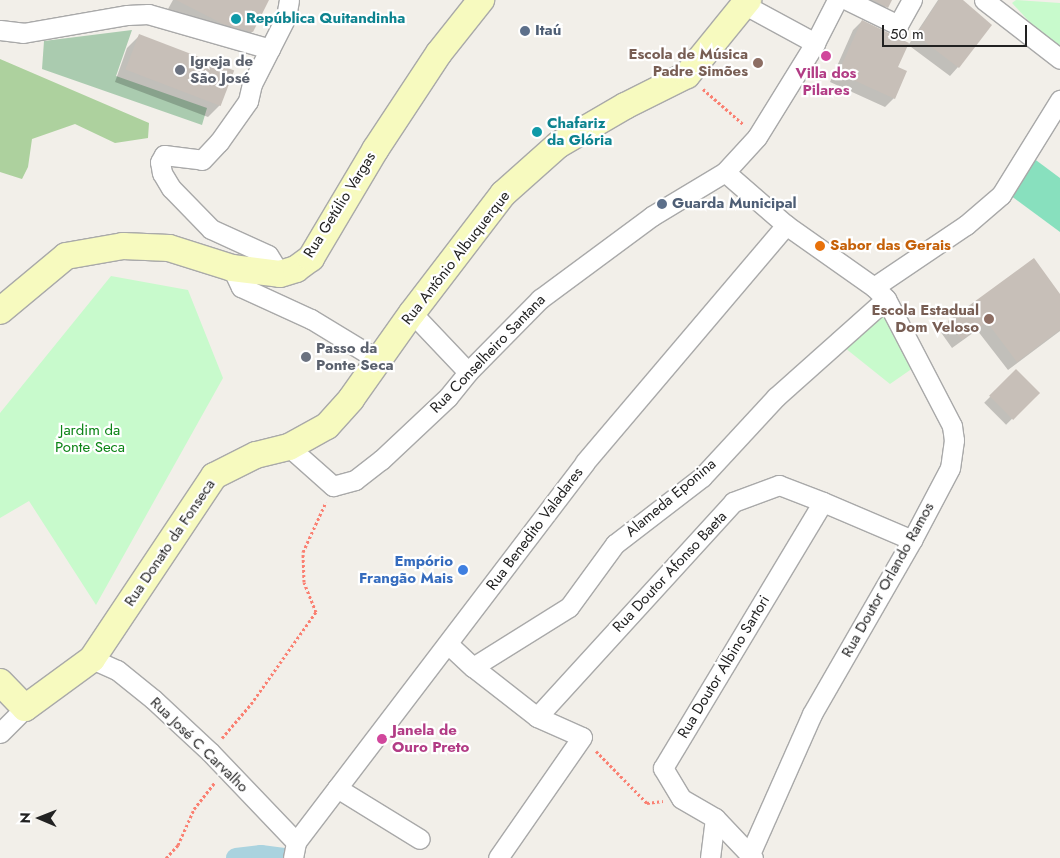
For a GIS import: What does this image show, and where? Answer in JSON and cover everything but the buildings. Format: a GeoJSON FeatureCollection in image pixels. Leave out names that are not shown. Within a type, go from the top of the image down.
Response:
{"type":"FeatureCollection","features":[{"type":"Feature","properties":{"kind":"street"},"geometry":{"type":"LineString","coordinates":[[280,274],[268,255],[211,229],[171,188],[162,173],[160,162],[164,155],[202,160],[214,148],[248,101],[252,84],[286,18],[289,0]]}},
{"type":"Feature","properties":{"kind":"street","name":"Rua Getúlio Vargas"},"geometry":{"type":"LineString","coordinates":[[280,274],[296,268],[311,258],[375,150],[439,52],[481,0]]}},
{"type":"Feature","properties":{"kind":"street","name":"Rua Conselheiro Santana"},"geometry":{"type":"LineString","coordinates":[[333,486],[355,480],[381,460],[448,397],[468,372],[540,298],[652,216],[725,172],[757,137],[815,43],[837,0]]}},
{"type":"Feature","properties":{"kind":"street"},"geometry":{"type":"LineString","coordinates":[[847,0],[898,25],[912,0]]}},
{"type":"Feature","properties":{"kind":"street"},"geometry":{"type":"LineString","coordinates":[[984,0],[1060,59]]}},
{"type":"Feature","properties":{"kind":"street"},"geometry":{"type":"LineString","coordinates":[[746,3],[815,43]]}},
{"type":"Feature","properties":{"kind":"street","name":"Rua Antônio Albuquerque"},"geometry":{"type":"LineString","coordinates":[[380,361],[412,313],[502,194],[558,145],[625,106],[687,75],[746,3]]}},
{"type":"Feature","properties":{"kind":"street"},"geometry":{"type":"LineString","coordinates":[[0,30],[23,33],[127,15],[148,14],[270,49]]}},
{"type":"Feature","properties":{"kind":"street","name":"Alameda Eponina"},"geometry":{"type":"LineString","coordinates":[[473,667],[569,607],[615,544],[702,476],[776,397],[880,293],[1001,195],[1060,100]]}},
{"type":"Feature","properties":{"kind":"street"},"geometry":{"type":"LineString","coordinates":[[725,172],[786,225],[880,293]]}},
{"type":"Feature","properties":{"kind":"street","name":"Rua Benedito Valadares"},"geometry":{"type":"LineString","coordinates":[[294,849],[337,788],[585,462],[786,225]]}},
{"type":"Feature","properties":{"kind":"street"},"geometry":{"type":"LineString","coordinates":[[0,311],[66,256],[123,246],[169,248],[232,268],[280,274]]}},
{"type":"Feature","properties":{"kind":"street"},"geometry":{"type":"LineString","coordinates":[[232,268],[241,287],[311,319],[380,361]]}},
{"type":"Feature","properties":{"kind":"street","name":"Rua Doutor Orlando Ramos"},"geometry":{"type":"LineString","coordinates":[[752,856],[812,714],[912,540],[950,468],[954,440],[952,426],[880,293]]}},
{"type":"Feature","properties":{"kind":"street"},"geometry":{"type":"LineString","coordinates":[[412,313],[468,372]]}},
{"type":"Feature","properties":{"kind":"street","name":"Rua Donato da Fonseca"},"geometry":{"type":"LineString","coordinates":[[92,660],[214,476],[256,455],[289,447],[326,426],[352,400],[380,361]]}},
{"type":"Feature","properties":{"kind":"street"},"geometry":{"type":"LineString","coordinates":[[289,447],[333,486]]}},
{"type":"Feature","properties":{"kind":"street","name":"Rua Doutor Afonso Baeta"},"geometry":{"type":"LineString","coordinates":[[537,717],[733,502],[779,485],[912,540]]}},
{"type":"Feature","properties":{"kind":"street","name":"Rua Doutor Albino Sartori"},"geometry":{"type":"LineString","coordinates":[[752,856],[715,818],[681,798],[664,768],[823,502]]}},
{"type":"Feature","properties":{"kind":"street"},"geometry":{"type":"LineString","coordinates":[[448,644],[473,667],[537,717],[582,736],[498,858]]}},
{"type":"Feature","properties":{"kind":"street"},"geometry":{"type":"LineString","coordinates":[[0,733],[25,708],[92,660]]}},
{"type":"Feature","properties":{"kind":"street","name":"Rua José C Carvalho"},"geometry":{"type":"LineString","coordinates":[[92,660],[117,670],[153,699],[210,752],[294,849]]}},
{"type":"Feature","properties":{"kind":"street"},"geometry":{"type":"LineString","coordinates":[[0,682],[25,708]]}},
{"type":"Feature","properties":{"kind":"street"},"geometry":{"type":"LineString","coordinates":[[337,788],[420,839]]}},
{"type":"Feature","properties":{"kind":"street"},"geometry":{"type":"LineString","coordinates":[[710,858],[715,818]]}},
{"type":"Feature","properties":{"kind":"path"},"geometry":{"type":"LineString","coordinates":[[687,75],[757,137]]}},
{"type":"Feature","properties":{"kind":"path"},"geometry":{"type":"LineString","coordinates":[[210,752],[251,704],[316,612],[304,582],[304,552],[333,486]]}},
{"type":"Feature","properties":{"kind":"path"},"geometry":{"type":"LineString","coordinates":[[582,736],[647,803],[681,798]]}},
{"type":"Feature","properties":{"kind":"path"},"geometry":{"type":"LineString","coordinates":[[166,858],[178,845],[194,808],[209,787],[227,770]]}},
{"type":"Feature","properties":{"kind":"green space"},"geometry":{"type":"Polygon","coordinates":[[[1016,0],[1060,3],[1060,55],[1012,3],[1016,0]]]}},
{"type":"Feature","properties":{"kind":"green space"},"geometry":{"type":"Polygon","coordinates":[[[132,30],[116,76],[207,108],[202,125],[42,69],[44,41],[132,30]]]}},
{"type":"Feature","properties":{"kind":"green space"},"geometry":{"type":"Polygon","coordinates":[[[0,59],[149,123],[148,138],[115,143],[75,124],[32,139],[28,167],[22,179],[0,172],[0,59]]]}},
{"type":"Feature","properties":{"kind":"green space"},"geometry":{"type":"Polygon","coordinates":[[[1025,152],[1060,178],[1060,232],[999,187],[1025,152]]]}},
{"type":"Feature","properties":{"kind":"green space","name":"Jardim da Ponte Seca"},"geometry":{"type":"Polygon","coordinates":[[[111,276],[188,290],[223,378],[96,605],[29,501],[0,518],[0,413],[111,276]]]}},
{"type":"Feature","properties":{"kind":"green space"},"geometry":{"type":"Polygon","coordinates":[[[884,305],[913,368],[890,384],[840,344],[884,305]]]}},
{"type":"Feature","properties":{"kind":"waterway"},"geometry":{"type":"LineString","coordinates":[[236,858],[261,855],[284,858]]}},
{"type":"Feature","properties":{"kind":"place","name":"República Quitandinha"},"geometry":{"type":"Point","coordinates":[236,19]}},
{"type":"Feature","properties":{"kind":"place","name":"Itaú"},"geometry":{"type":"Point","coordinates":[525,31]}},
{"type":"Feature","properties":{"kind":"place","name":"Villa dos Pilares"},"geometry":{"type":"Point","coordinates":[826,56]}},
{"type":"Feature","properties":{"kind":"place","name":"Escola de Música Padre Simões"},"geometry":{"type":"Point","coordinates":[758,63]}},
{"type":"Feature","properties":{"kind":"place","name":"Igreja de São José"},"geometry":{"type":"Point","coordinates":[180,70]}},
{"type":"Feature","properties":{"kind":"place","name":"Chafariz da Glória"},"geometry":{"type":"Point","coordinates":[537,132]}},
{"type":"Feature","properties":{"kind":"place","name":"Guarda Municipal"},"geometry":{"type":"Point","coordinates":[662,204]}},
{"type":"Feature","properties":{"kind":"place","name":"Sabor das Gerais"},"geometry":{"type":"Point","coordinates":[820,246]}},
{"type":"Feature","properties":{"kind":"place","name":"Escola Estadual Dom Veloso"},"geometry":{"type":"Point","coordinates":[989,319]}},
{"type":"Feature","properties":{"kind":"place","name":"Passo da Ponte Seca"},"geometry":{"type":"Point","coordinates":[306,357]}},
{"type":"Feature","properties":{"kind":"place","name":"Empório Frangão Mais"},"geometry":{"type":"Point","coordinates":[463,570]}},
{"type":"Feature","properties":{"kind":"place","name":"Janela de Ouro Preto"},"geometry":{"type":"Point","coordinates":[382,739]}}]}
